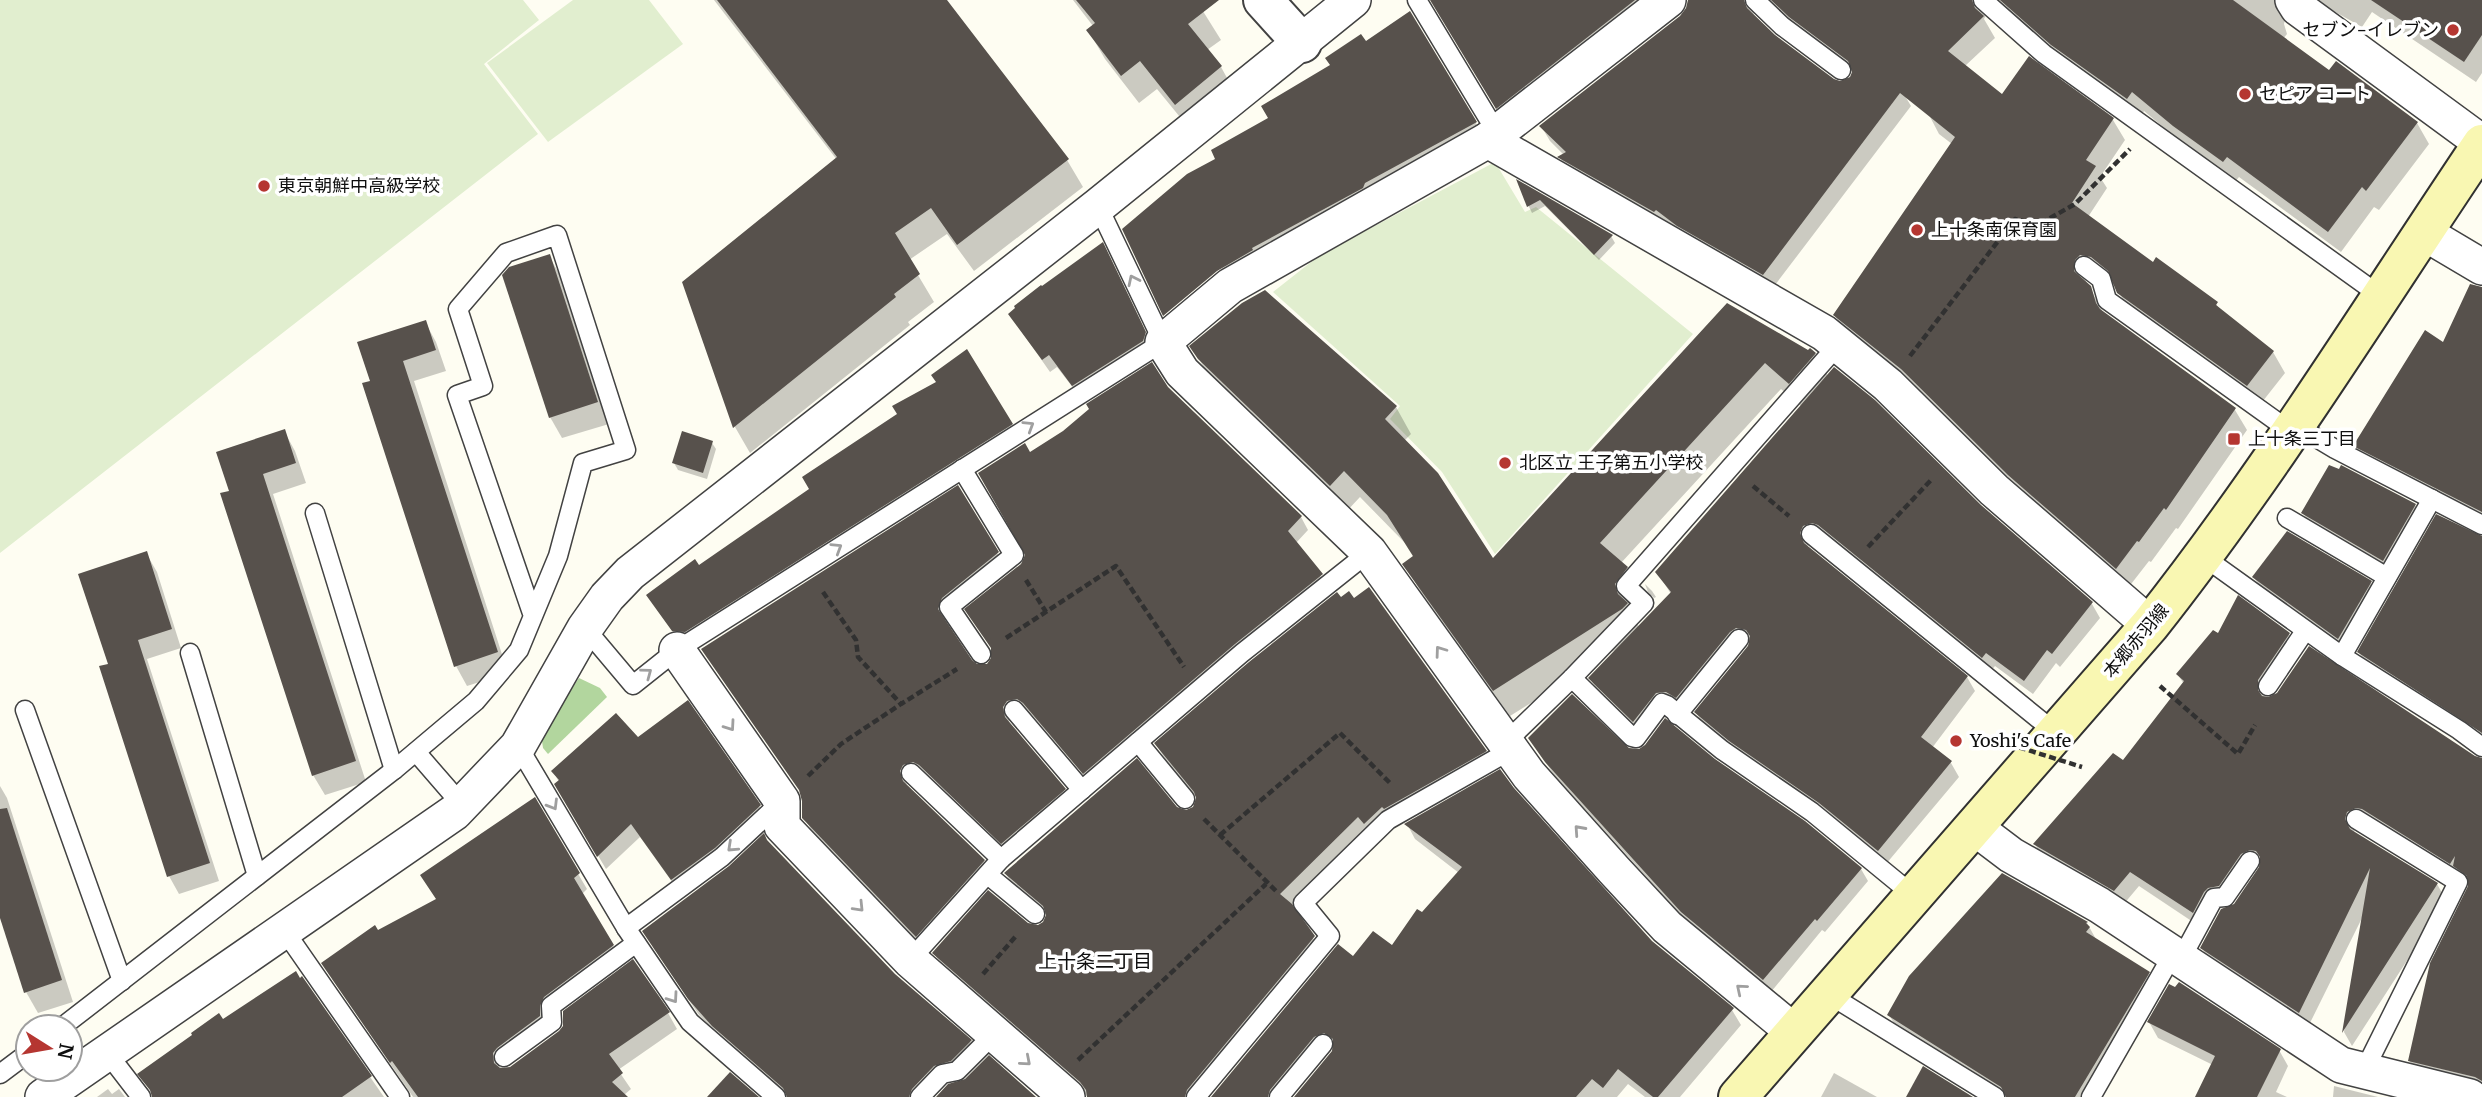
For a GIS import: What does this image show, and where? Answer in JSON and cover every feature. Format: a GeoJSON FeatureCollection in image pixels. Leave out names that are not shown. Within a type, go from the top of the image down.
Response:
{"type":"FeatureCollection","features":[{"type":"Feature","properties":{"kind":"main road","name":"本郷赤羽線"},"geometry":{"type":"LineString","coordinates":[[1738,1097],[2150,625],[2204,557],[2382,297],[2482,144]]}},
{"type":"Feature","properties":{"kind":"street"},"geometry":{"type":"LineString","coordinates":[[1264,0],[1301,43]]}},
{"type":"Feature","properties":{"kind":"street"},"geometry":{"type":"LineString","coordinates":[[43,1097],[455,812],[518,746],[585,628],[607,597],[630,573],[1098,206],[1353,0]]}},
{"type":"Feature","properties":{"kind":"street"},"geometry":{"type":"LineString","coordinates":[[1668,0],[1492,137],[1230,286],[1163,342],[1182,372],[1369,552],[1529,775],[1667,927],[1794,1032]]}},
{"type":"Feature","properties":{"kind":"street"},"geometry":{"type":"LineString","coordinates":[[2296,4],[2482,144]]}},
{"type":"Feature","properties":{"kind":"street"},"geometry":{"type":"LineString","coordinates":[[1492,137],[1824,333],[1888,385],[1994,490],[2150,625]]}},
{"type":"Feature","properties":{"kind":"street"},"geometry":{"type":"LineString","coordinates":[[2423,232],[2482,267]]}},
{"type":"Feature","properties":{"kind":"street"},"geometry":{"type":"LineString","coordinates":[[677,650],[782,801],[782,826],[910,960],[1060,1091]]}},
{"type":"Feature","properties":{"kind":"street"},"geometry":{"type":"LineString","coordinates":[[1974,827],[2011,855],[2099,905],[2341,1065],[2470,1097]]}},
{"type":"Feature","properties":{"kind":"lane"},"geometry":{"type":"LineString","coordinates":[[1417,0],[1492,137]]}},
{"type":"Feature","properties":{"kind":"lane"},"geometry":{"type":"LineString","coordinates":[[1755,0],[1782,26],[1841,70]]}},
{"type":"Feature","properties":{"kind":"lane"},"geometry":{"type":"LineString","coordinates":[[1983,0],[2044,54],[2151,128],[2382,297]]}},
{"type":"Feature","properties":{"kind":"lane"},"geometry":{"type":"LineString","coordinates":[[585,628],[632,685],[677,650],[1163,342],[1098,206]]}},
{"type":"Feature","properties":{"kind":"lane"},"geometry":{"type":"LineString","coordinates":[[80,1013],[416,752],[476,701],[519,650],[558,556],[583,463],[626,450],[557,235],[506,253],[458,309],[483,386],[457,395],[533,616]]}},
{"type":"Feature","properties":{"kind":"lane"},"geometry":{"type":"LineString","coordinates":[[2084,266],[2101,279],[2107,300],[2293,428],[2482,525]]}},
{"type":"Feature","properties":{"kind":"lane"},"geometry":{"type":"LineString","coordinates":[[1196,1097],[1331,936],[1303,903],[1388,820],[1509,746],[1644,603],[1626,586],[1838,345]]}},
{"type":"Feature","properties":{"kind":"lane"},"geometry":{"type":"LineString","coordinates":[[962,469],[1014,555],[949,607],[981,654]]}},
{"type":"Feature","properties":{"kind":"lane"},"geometry":{"type":"LineString","coordinates":[[2342,656],[2432,499]]}},
{"type":"Feature","properties":{"kind":"lane"},"geometry":{"type":"LineString","coordinates":[[315,513],[394,769]]}},
{"type":"Feature","properties":{"kind":"lane"},"geometry":{"type":"LineString","coordinates":[[2287,519],[2388,577]]}},
{"type":"Feature","properties":{"kind":"lane"},"geometry":{"type":"LineString","coordinates":[[1811,534],[2056,733]]}},
{"type":"Feature","properties":{"kind":"lane"},"geometry":{"type":"LineString","coordinates":[[910,960],[1001,859],[1242,653],[1369,552]]}},
{"type":"Feature","properties":{"kind":"lane"},"geometry":{"type":"LineString","coordinates":[[2204,557],[2305,631],[2482,747]]}},
{"type":"Feature","properties":{"kind":"lane"},"geometry":{"type":"LineString","coordinates":[[2268,686],[2305,631]]}},
{"type":"Feature","properties":{"kind":"lane"},"geometry":{"type":"LineString","coordinates":[[1677,715],[1740,639]]}},
{"type":"Feature","properties":{"kind":"lane"},"geometry":{"type":"LineString","coordinates":[[190,653],[257,876]]}},
{"type":"Feature","properties":{"kind":"lane"},"geometry":{"type":"LineString","coordinates":[[1572,678],[1632,737],[1636,738],[1662,704],[1722,750],[1812,812],[1913,895]]}},
{"type":"Feature","properties":{"kind":"lane"},"geometry":{"type":"LineString","coordinates":[[25,710],[122,981]]}},
{"type":"Feature","properties":{"kind":"lane"},"geometry":{"type":"LineString","coordinates":[[1014,710],[1082,790]]}},
{"type":"Feature","properties":{"kind":"lane"},"geometry":{"type":"LineString","coordinates":[[1138,742],[1185,799]]}},
{"type":"Feature","properties":{"kind":"lane"},"geometry":{"type":"LineString","coordinates":[[518,746],[631,936],[690,1022],[774,1096]]}},
{"type":"Feature","properties":{"kind":"lane"},"geometry":{"type":"LineString","coordinates":[[416,752],[461,805]]}},
{"type":"Feature","properties":{"kind":"lane"},"geometry":{"type":"LineString","coordinates":[[911,773],[1001,859]]}},
{"type":"Feature","properties":{"kind":"lane"},"geometry":{"type":"LineString","coordinates":[[504,1056],[552,1022],[551,1006],[782,801]]}},
{"type":"Feature","properties":{"kind":"lane"},"geometry":{"type":"LineString","coordinates":[[2356,819],[2458,882],[2364,1071]]}},
{"type":"Feature","properties":{"kind":"lane"},"geometry":{"type":"LineString","coordinates":[[2091,1097],[2214,898],[2225,897],[2250,861]]}},
{"type":"Feature","properties":{"kind":"lane"},"geometry":{"type":"LineString","coordinates":[[988,874],[1035,914]]}},
{"type":"Feature","properties":{"kind":"lane"},"geometry":{"type":"LineString","coordinates":[[284,930],[400,1097]]}},
{"type":"Feature","properties":{"kind":"lane"},"geometry":{"type":"LineString","coordinates":[[1828,994],[1995,1097]]}},
{"type":"Feature","properties":{"kind":"lane"},"geometry":{"type":"LineString","coordinates":[[920,1097],[942,1074],[957,1071],[994,1034]]}},
{"type":"Feature","properties":{"kind":"lane"},"geometry":{"type":"LineString","coordinates":[[1279,1097],[1323,1044]]}},
{"type":"Feature","properties":{"kind":"lane"},"geometry":{"type":"LineString","coordinates":[[108,1054],[141,1097]]}},
{"type":"Feature","properties":{"kind":"path"},"geometry":{"type":"LineString","coordinates":[[1888,385],[2015,219],[2038,225],[2075,204],[2151,128]]}},
{"type":"Feature","properties":{"kind":"path"},"geometry":{"type":"LineString","coordinates":[[1851,566],[1956,452]]}},
{"type":"Feature","properties":{"kind":"path"},"geometry":{"type":"LineString","coordinates":[[1731,467],[1811,534]]}},
{"type":"Feature","properties":{"kind":"path"},"geometry":{"type":"LineString","coordinates":[[806,568],[856,640],[858,657],[901,704]]}},
{"type":"Feature","properties":{"kind":"path"},"geometry":{"type":"LineString","coordinates":[[2161,686],[2238,754],[2255,724]]}},
{"type":"Feature","properties":{"kind":"path"},"geometry":{"type":"LineString","coordinates":[[1220,835],[1340,733],[1413,805]]}},
{"type":"Feature","properties":{"kind":"path"},"geometry":{"type":"LineString","coordinates":[[1999,741],[2082,766]]}},
{"type":"Feature","properties":{"kind":"path"},"geometry":{"type":"LineString","coordinates":[[1060,1091],[1266,884],[1185,799]]}},
{"type":"Feature","properties":{"kind":"path"},"geometry":{"type":"LineString","coordinates":[[959,1002],[1035,914]]}},
{"type":"Feature","properties":{"kind":"green space"},"geometry":{"type":"Polygon","coordinates":[[[0,0],[523,0],[539,20],[484,64],[538,134],[0,553],[0,0]]]}},
{"type":"Feature","properties":{"kind":"green space"},"geometry":{"type":"Polygon","coordinates":[[[573,0],[649,0],[683,44],[548,142],[487,63],[573,0]]]}},
{"type":"Feature","properties":{"kind":"green space"},"geometry":{"type":"Polygon","coordinates":[[[1495,162],[1525,212],[1536,207],[1693,334],[1495,554],[1442,472],[1390,419],[1400,406],[1273,292],[1320,255],[1495,162]]]}},
{"type":"Feature","properties":{"kind":"green space"},"geometry":{"type":"Polygon","coordinates":[[[579,678],[600,688],[607,697],[548,754],[543,748],[541,734],[579,678]]]}},
{"type":"Feature","properties":{"kind":"building"},"geometry":{"type":"Polygon","coordinates":[[[717,0],[947,0],[1069,159],[957,245],[931,208],[895,233],[920,274],[894,294],[896,297],[733,428],[682,282],[837,157],[717,0]]]}},
{"type":"Feature","properties":{"kind":"building"},"geometry":{"type":"Polygon","coordinates":[[[1076,0],[1219,0],[1188,24],[1222,66],[1175,105],[1140,61],[1121,76],[1086,30],[1095,23],[1076,0]]]}},
{"type":"Feature","properties":{"kind":"building"},"geometry":{"type":"Polygon","coordinates":[[[1430,0],[1635,0],[1496,109],[1430,0]]]}},
{"type":"Feature","properties":{"kind":"building"},"geometry":{"type":"Polygon","coordinates":[[[1688,0],[1744,0],[1747,8],[1775,35],[1840,81],[1850,77],[1852,72],[1848,61],[1789,17],[1771,0],[1972,0],[1975,8],[1984,16],[1948,51],[2002,94],[2029,56],[2114,118],[2086,160],[2096,166],[2072,203],[2153,262],[2156,257],[2218,302],[2216,305],[2274,351],[2247,386],[2117,293],[2108,271],[2091,257],[2080,255],[2075,260],[2074,271],[2091,286],[2100,309],[2236,408],[2166,510],[2164,508],[2116,569],[2008,475],[1901,369],[1833,315],[1955,137],[1900,93],[1763,275],[1677,226],[1656,210],[1654,212],[1557,157],[1566,152],[1539,126],[1680,16],[1688,0]]]}},
{"type":"Feature","properties":{"kind":"building"},"geometry":{"type":"Polygon","coordinates":[[[2000,0],[2233,0],[2329,70],[2336,61],[2418,122],[2366,191],[2362,187],[2328,232],[2227,157],[2223,162],[2132,92],[2127,99],[2051,45],[2000,0]]]}},
{"type":"Feature","properties":{"kind":"building"},"geometry":{"type":"Polygon","coordinates":[[[2371,0],[2482,0],[2482,35],[2464,62],[2371,0]]]}},
{"type":"Feature","properties":{"kind":"building"},"geometry":{"type":"Polygon","coordinates":[[[1410,11],[1477,122],[1252,248],[1253,250],[1217,271],[1163,316],[1122,229],[1187,174],[1215,159],[1211,150],[1268,118],[1261,106],[1330,65],[1325,58],[1361,34],[1366,41],[1410,11]]]}},
{"type":"Feature","properties":{"kind":"building"},"geometry":{"type":"Polygon","coordinates":[[[1516,179],[1613,235],[1594,255],[1540,200],[1527,207],[1516,179]]]}},
{"type":"Feature","properties":{"kind":"building"},"geometry":{"type":"Polygon","coordinates":[[[1103,242],[1146,332],[1143,341],[1072,386],[1049,355],[1042,360],[1008,314],[1041,285],[1103,242]]]}},
{"type":"Feature","properties":{"kind":"building"},"geometry":{"type":"Polygon","coordinates":[[[550,254],[598,402],[549,418],[502,275],[509,267],[550,254]]]}},
{"type":"Feature","properties":{"kind":"building"},"geometry":{"type":"Polygon","coordinates":[[[2470,284],[2482,287],[2482,512],[2353,446],[2425,330],[2443,342],[2470,284]]]}},
{"type":"Feature","properties":{"kind":"building"},"geometry":{"type":"Polygon","coordinates":[[[1265,290],[1397,406],[1385,419],[1438,473],[1493,558],[1727,303],[1816,353],[1789,384],[1765,363],[1600,543],[1628,567],[1615,584],[1618,594],[1628,603],[1493,691],[1402,564],[1413,556],[1387,515],[1344,471],[1330,486],[1198,359],[1189,346],[1242,303],[1265,290]]]}},
{"type":"Feature","properties":{"kind":"building"},"geometry":{"type":"Polygon","coordinates":[[[426,320],[436,350],[403,361],[498,652],[454,667],[362,383],[370,381],[357,342],[426,320]]]}},
{"type":"Feature","properties":{"kind":"building"},"geometry":{"type":"Polygon","coordinates":[[[967,349],[1013,424],[685,632],[672,631],[646,595],[695,559],[699,565],[809,489],[802,477],[897,414],[892,406],[936,382],[931,375],[967,349]]]}},
{"type":"Feature","properties":{"kind":"building"},"geometry":{"type":"Polygon","coordinates":[[[1152,362],[1168,387],[1302,516],[1288,531],[1323,574],[1235,644],[1083,774],[1023,703],[1017,699],[1007,701],[1003,707],[1005,717],[1066,789],[1001,844],[919,765],[913,762],[903,765],[900,771],[903,781],[985,860],[916,937],[802,818],[799,790],[701,649],[958,485],[999,552],[942,598],[938,609],[972,660],[977,664],[987,664],[991,658],[991,648],[964,609],[1021,564],[1025,555],[978,473],[1025,443],[1030,452],[1063,431],[1089,409],[1086,404],[1152,362]]]}},
{"type":"Feature","properties":{"kind":"building"},"geometry":{"type":"Polygon","coordinates":[[[1834,367],[1875,400],[1981,505],[2093,602],[2052,654],[2047,650],[2024,681],[1986,653],[1982,658],[1818,525],[1812,523],[1803,526],[1800,533],[1804,543],[1968,676],[1921,737],[1952,761],[1878,851],[1819,803],[1729,741],[1694,712],[1748,646],[1750,636],[1746,630],[1736,628],[1730,632],[1676,698],[1666,692],[1656,693],[1633,722],[1588,678],[1671,592],[1655,572],[1834,367]]]}},
{"type":"Feature","properties":{"kind":"building"},"geometry":{"type":"Polygon","coordinates":[[[285,429],[296,463],[263,474],[356,761],[312,776],[220,493],[229,491],[216,452],[285,429]]]}},
{"type":"Feature","properties":{"kind":"building"},"geometry":{"type":"Polygon","coordinates":[[[682,431],[713,441],[703,473],[672,463],[682,431]]]}},
{"type":"Feature","properties":{"kind":"building"},"geometry":{"type":"Polygon","coordinates":[[[2329,465],[2339,469],[2341,465],[2416,504],[2383,561],[2301,513],[2329,465]]]}},
{"type":"Feature","properties":{"kind":"building"},"geometry":{"type":"Polygon","coordinates":[[[2436,514],[2482,536],[2482,733],[2357,652],[2436,514]]]}},
{"type":"Feature","properties":{"kind":"building"},"geometry":{"type":"Polygon","coordinates":[[[2287,531],[2372,581],[2338,639],[2252,577],[2287,531]]]}},
{"type":"Feature","properties":{"kind":"building"},"geometry":{"type":"Polygon","coordinates":[[[147,551],[172,629],[138,640],[210,863],[167,877],[99,666],[108,664],[78,574],[147,551]]]}},
{"type":"Feature","properties":{"kind":"building"},"geometry":{"type":"Polygon","coordinates":[[[1369,587],[1487,751],[1384,809],[1382,807],[1364,824],[1358,817],[1280,894],[1292,904],[1315,936],[1187,1090],[1185,1097],[1087,1097],[1080,1082],[932,953],[988,890],[1028,923],[1038,925],[1043,922],[1046,915],[1043,906],[1004,873],[1137,758],[1177,807],[1186,810],[1193,807],[1196,798],[1194,792],[1154,743],[1337,592],[1341,597],[1349,591],[1354,598],[1369,587]]]}},
{"type":"Feature","properties":{"kind":"building"},"geometry":{"type":"Polygon","coordinates":[[[2238,595],[2290,633],[2258,680],[2258,690],[2262,696],[2268,697],[2277,693],[2309,646],[2475,756],[2482,758],[2482,1081],[2408,1061],[2430,963],[2468,886],[2467,876],[2453,866],[2455,856],[2450,864],[2362,809],[2356,808],[2347,812],[2345,819],[2350,829],[2438,883],[2342,1033],[2370,868],[2299,1013],[2200,948],[2221,909],[2234,904],[2259,867],[2260,857],[2256,851],[2250,850],[2241,854],[2219,886],[2208,888],[2204,892],[2193,913],[2130,872],[2114,891],[2033,844],[2113,753],[2123,760],[2184,681],[2176,674],[2213,630],[2218,633],[2238,595]]]}},
{"type":"Feature","properties":{"kind":"building"},"geometry":{"type":"Polygon","coordinates":[[[1572,694],[1629,748],[1639,749],[1645,745],[1665,718],[1715,759],[1805,821],[1862,868],[1763,980],[1681,912],[1545,762],[1528,738],[1572,694]]]}},
{"type":"Feature","properties":{"kind":"building"},"geometry":{"type":"Polygon","coordinates":[[[688,700],[761,805],[715,848],[671,880],[631,824],[597,857],[554,784],[559,780],[551,771],[616,713],[638,737],[688,700]]]}},
{"type":"Feature","properties":{"kind":"building"},"geometry":{"type":"Polygon","coordinates":[[[1500,769],[1652,941],[1734,1008],[1658,1097],[1653,1097],[1618,1069],[1603,1088],[1592,1079],[1576,1097],[1294,1097],[1332,1051],[1333,1039],[1324,1033],[1314,1037],[1270,1090],[1268,1097],[1211,1097],[1338,944],[1353,956],[1373,931],[1392,945],[1417,909],[1422,912],[1462,867],[1404,824],[1500,769]]]}},
{"type":"Feature","properties":{"kind":"building"},"geometry":{"type":"Polygon","coordinates":[[[535,797],[580,873],[574,878],[614,945],[544,997],[540,1016],[497,1048],[493,1053],[494,1063],[500,1068],[510,1067],[559,1031],[563,1026],[563,1011],[633,959],[670,1012],[609,1054],[623,1073],[612,1082],[628,1097],[418,1097],[392,1061],[390,1063],[321,963],[375,925],[378,930],[436,899],[420,875],[535,797]]]}},
{"type":"Feature","properties":{"kind":"building"},"geometry":{"type":"Polygon","coordinates":[[[7,808],[62,980],[24,993],[0,918],[0,809],[7,808]]]}},
{"type":"Feature","properties":{"kind":"building"},"geometry":{"type":"Polygon","coordinates":[[[764,833],[767,840],[895,974],[972,1040],[951,1061],[934,1066],[912,1089],[909,1097],[787,1097],[783,1088],[712,1026],[688,999],[642,931],[729,866],[764,833]]]}},
{"type":"Feature","properties":{"kind":"building"},"geometry":{"type":"Polygon","coordinates":[[[2002,873],[2088,922],[2086,923],[2090,927],[2086,932],[2150,972],[2075,1097],[2006,1097],[2001,1087],[1887,1015],[1909,976],[2002,873]]]}},
{"type":"Feature","properties":{"kind":"building"},"geometry":{"type":"Polygon","coordinates":[[[296,971],[372,1076],[342,1097],[152,1097],[150,1090],[137,1074],[219,1013],[223,1019],[296,971]]]}},
{"type":"Feature","properties":{"kind":"building"},"geometry":{"type":"Polygon","coordinates":[[[2179,982],[2281,1049],[2257,1097],[2195,1097],[2215,1056],[2147,1022],[2169,984],[2175,987],[2179,982]]]}},
{"type":"Feature","properties":{"kind":"building"},"geometry":{"type":"Polygon","coordinates":[[[989,1055],[1036,1097],[936,1097],[948,1084],[965,1079],[989,1055]]]}},
{"type":"Feature","properties":{"kind":"building"},"geometry":{"type":"Polygon","coordinates":[[[1923,1066],[1973,1097],[1906,1097],[1923,1066]]]}},
{"type":"Feature","properties":{"kind":"building"},"geometry":{"type":"Polygon","coordinates":[[[730,1072],[759,1097],[707,1097],[730,1072]]]}},
{"type":"Feature","properties":{"kind":"place","name":"セブン-イレブン"},"geometry":{"type":"Point","coordinates":[2453,30]}},
{"type":"Feature","properties":{"kind":"place","name":"セピア コート"},"geometry":{"type":"Point","coordinates":[2245,94]}},
{"type":"Feature","properties":{"kind":"place","name":"東京朝鮮中高級学校"},"geometry":{"type":"Point","coordinates":[264,186]}},
{"type":"Feature","properties":{"kind":"place","name":"上十条南保育園"},"geometry":{"type":"Point","coordinates":[1917,230]}},
{"type":"Feature","properties":{"kind":"place","name":"上十条三丁目"},"geometry":{"type":"Point","coordinates":[2234,439]}},
{"type":"Feature","properties":{"kind":"place","name":"北区立 王子第五小学校"},"geometry":{"type":"Point","coordinates":[1505,463]}},
{"type":"Feature","properties":{"kind":"place","name":"Yoshi's Cafe"},"geometry":{"type":"Point","coordinates":[1956,741]}},
{"type":"Feature","properties":{"kind":"district","name":"上十条二丁目"},"geometry":{"type":"Point","coordinates":[1095,961]}}]}
